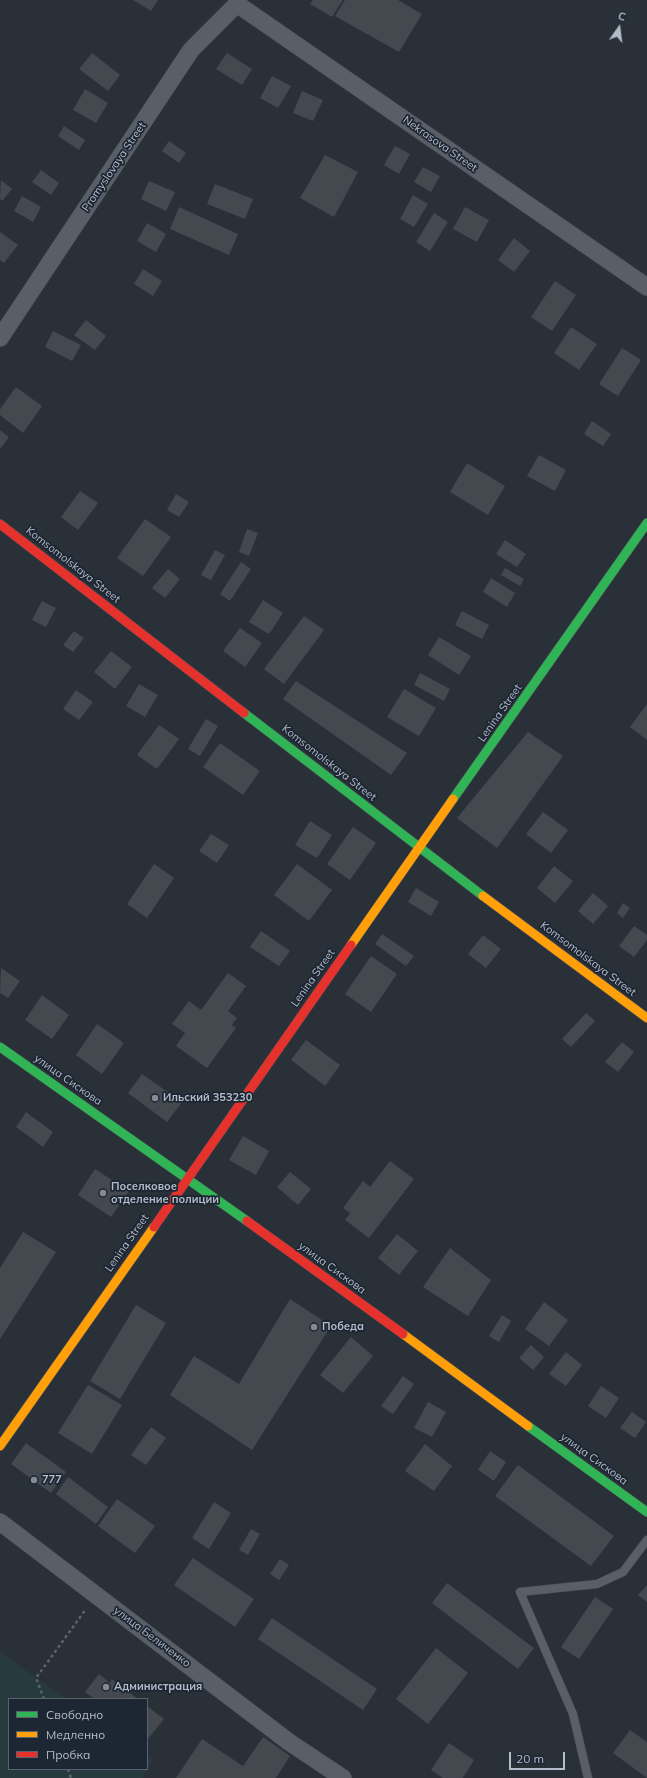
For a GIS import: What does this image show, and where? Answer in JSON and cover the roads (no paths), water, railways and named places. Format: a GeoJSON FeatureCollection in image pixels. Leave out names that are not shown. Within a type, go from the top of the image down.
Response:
{"type":"FeatureCollection","features":[{"type":"Feature","properties":{"kind":"street","name":"Nekrasova Street"},"geometry":{"type":"LineString","coordinates":[[237,2],[647,287]]}},
{"type":"Feature","properties":{"kind":"street","name":"Promyslovaya Street"},"geometry":{"type":"LineString","coordinates":[[0,338],[191,50],[237,2]]}},
{"type":"Feature","properties":{"kind":"street","name":"Lenina Street"},"geometry":{"type":"LineString","coordinates":[[0,1446],[187,1177],[420,849],[647,523]]}},
{"type":"Feature","properties":{"kind":"street","name":"Komsomolskaya Street"},"geometry":{"type":"LineString","coordinates":[[0,524],[420,849],[647,1018]]}},
{"type":"Feature","properties":{"kind":"street","name":"улица Сискова"},"geometry":{"type":"LineString","coordinates":[[0,1047],[187,1177],[647,1512]]}},
{"type":"Feature","properties":{"kind":"street","name":"улица Беличенко"},"geometry":{"type":"LineString","coordinates":[[0,1522],[290,1742],[344,1778]]}},
{"type":"Feature","properties":{"kind":"lane"},"geometry":{"type":"LineString","coordinates":[[588,1778],[573,1714],[520,1592],[597,1584],[623,1572],[647,1540]]}},
{"type":"Feature","properties":{"kind":"place","name":"Ильский 353230"},"geometry":{"type":"Point","coordinates":[155,1098]}},
{"type":"Feature","properties":{"kind":"place","name":"Поселковое отделение полиции"},"geometry":{"type":"Point","coordinates":[103,1193]}},
{"type":"Feature","properties":{"kind":"place","name":"Победа"},"geometry":{"type":"Point","coordinates":[314,1327]}},
{"type":"Feature","properties":{"kind":"place","name":"777"},"geometry":{"type":"Point","coordinates":[34,1480]}},
{"type":"Feature","properties":{"kind":"place","name":"Администрация"},"geometry":{"type":"Point","coordinates":[106,1687]}}]}
